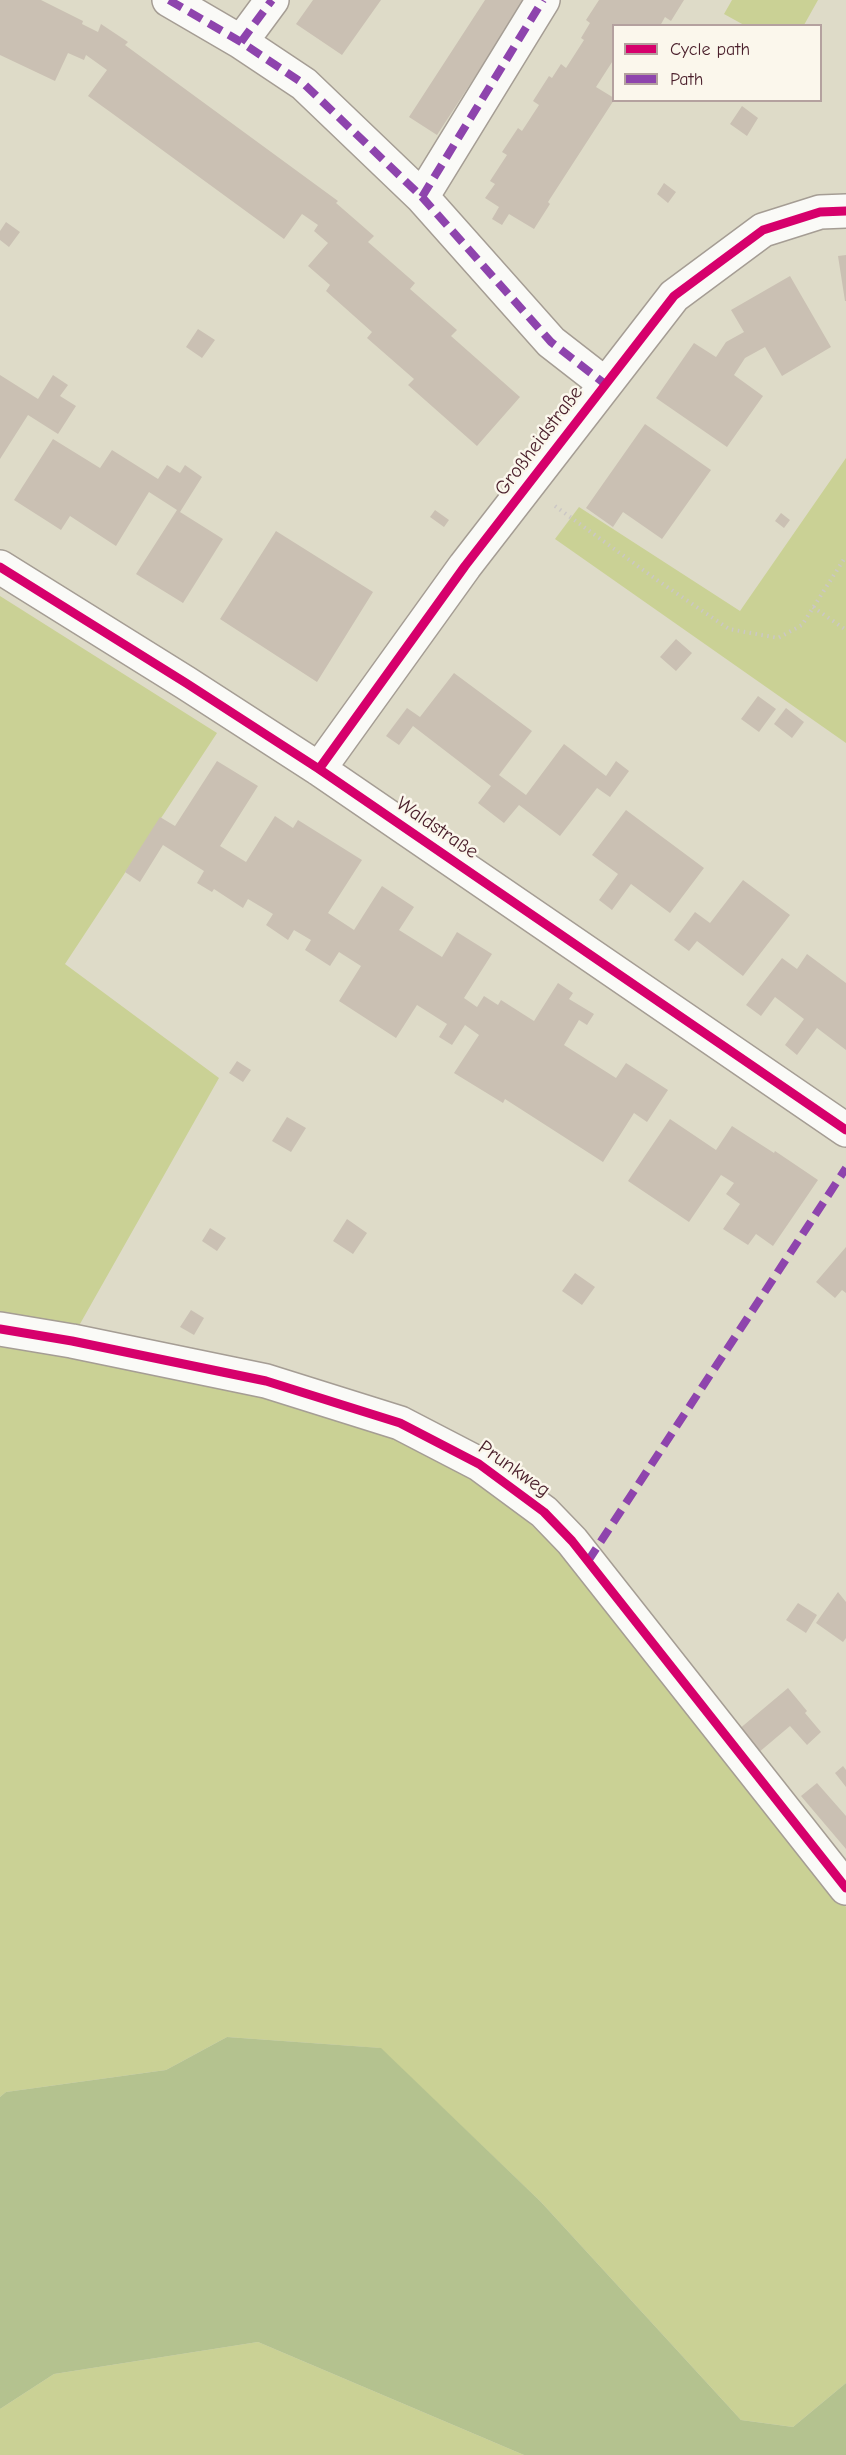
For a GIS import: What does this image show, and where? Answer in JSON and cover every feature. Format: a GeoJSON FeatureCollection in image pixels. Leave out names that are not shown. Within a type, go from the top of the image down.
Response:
{"type":"FeatureCollection","features":[{"type":"Feature","properties":{"kind":"street","name":"Großheidstraße"},"geometry":{"type":"LineString","coordinates":[[169,0],[241,42],[304,84],[422,197],[551,342],[605,384]]}},
{"type":"Feature","properties":{"kind":"street"},"geometry":{"type":"LineString","coordinates":[[241,42],[272,0]]}},
{"type":"Feature","properties":{"kind":"street"},"geometry":{"type":"LineString","coordinates":[[422,197],[543,0]]}},
{"type":"Feature","properties":{"kind":"street","name":"Großheidstraße"},"geometry":{"type":"LineString","coordinates":[[319,769],[465,566],[674,296],[763,230],[820,212],[846,211]]}},
{"type":"Feature","properties":{"kind":"street","name":"Waldstraße"},"geometry":{"type":"LineString","coordinates":[[0,567],[319,769],[846,1130]]}},
{"type":"Feature","properties":{"kind":"street","name":"Prunkweg"},"geometry":{"type":"LineString","coordinates":[[0,1329],[266,1380],[400,1423],[479,1464],[544,1512],[572,1541],[846,1888]]}},
{"type":"Feature","properties":{"kind":"path"},"geometry":{"type":"LineString","coordinates":[[529,485],[562,512],[729,629],[778,638],[802,625],[846,556]]}},
{"type":"Feature","properties":{"kind":"path"},"geometry":{"type":"LineString","coordinates":[[813,607],[846,630]]}},
{"type":"Feature","properties":{"kind":"green space"},"geometry":{"type":"Polygon","coordinates":[[[732,0],[818,0],[805,24],[742,24],[724,14],[732,0]]]}},
{"type":"Feature","properties":{"kind":"green space"},"geometry":{"type":"Polygon","coordinates":[[[846,458],[846,743],[555,539],[579,507],[740,611],[846,458]]]}},
{"type":"Feature","properties":{"kind":"green space"},"geometry":{"type":"Polygon","coordinates":[[[0,596],[217,733],[65,964],[219,1078],[76,1331],[0,1318],[0,596]]]}},
{"type":"Feature","properties":{"kind":"green space"},"geometry":{"type":"Polygon","coordinates":[[[0,1341],[262,1393],[396,1434],[493,1489],[574,1565],[846,1907],[846,2383],[793,2427],[741,2420],[541,2202],[380,2048],[227,2037],[166,2070],[6,2092],[0,2097],[0,1341]]]}},
{"type":"Feature","properties":{"kind":"green space"},"geometry":{"type":"Polygon","coordinates":[[[227,2037],[381,2048],[541,2202],[741,2420],[793,2427],[846,2383],[846,2455],[524,2455],[258,2342],[54,2374],[0,2409],[0,2097],[6,2092],[166,2070],[227,2037]]]}},
{"type":"Feature","properties":{"kind":"green space"},"geometry":{"type":"Polygon","coordinates":[[[258,2342],[524,2455],[0,2455],[0,2409],[54,2374],[258,2342]]]}},
{"type":"Feature","properties":{"kind":"building"},"geometry":{"type":"Polygon","coordinates":[[[0,0],[41,0],[83,21],[82,24],[98,32],[101,24],[128,42],[125,45],[338,201],[336,203],[374,236],[368,242],[415,283],[410,289],[457,330],[451,336],[520,397],[477,446],[408,385],[414,379],[367,338],[372,332],[326,291],[330,285],[308,266],[328,243],[314,231],[318,225],[302,214],[284,239],[88,96],[107,70],[86,55],[84,60],[68,53],[55,81],[0,55],[0,0]]]}},
{"type":"Feature","properties":{"kind":"building"},"geometry":{"type":"Polygon","coordinates":[[[313,0],[381,0],[342,55],[296,24],[313,0]]]}},
{"type":"Feature","properties":{"kind":"building"},"geometry":{"type":"Polygon","coordinates":[[[485,0],[525,0],[437,135],[409,117],[485,0]]]}},
{"type":"Feature","properties":{"kind":"building"},"geometry":{"type":"Polygon","coordinates":[[[599,0],[684,0],[671,21],[665,17],[661,24],[612,24],[612,62],[596,87],[612,97],[613,102],[548,202],[550,204],[534,229],[509,214],[502,225],[492,219],[499,207],[485,198],[495,184],[490,181],[507,155],[502,152],[518,128],[522,131],[539,105],[533,101],[549,76],[552,78],[561,64],[566,68],[584,40],[581,38],[590,23],[586,20],[599,0]]]}},
{"type":"Feature","properties":{"kind":"building"},"geometry":{"type":"Polygon","coordinates":[[[742,106],[758,118],[747,136],[730,124],[742,106]]]}},
{"type":"Feature","properties":{"kind":"building"},"geometry":{"type":"Polygon","coordinates":[[[664,183],[676,192],[668,203],[657,194],[664,183]]]}},
{"type":"Feature","properties":{"kind":"building"},"geometry":{"type":"Polygon","coordinates":[[[6,222],[20,232],[9,247],[0,240],[0,231],[6,222]]]}},
{"type":"Feature","properties":{"kind":"building"},"geometry":{"type":"Polygon","coordinates":[[[846,255],[846,301],[845,301],[838,256],[846,255]]]}},
{"type":"Feature","properties":{"kind":"building"},"geometry":{"type":"Polygon","coordinates":[[[790,276],[831,347],[782,376],[765,347],[745,358],[734,375],[763,396],[727,447],[656,398],[694,343],[716,357],[726,342],[744,332],[731,310],[790,276]]]}},
{"type":"Feature","properties":{"kind":"building"},"geometry":{"type":"Polygon","coordinates":[[[198,329],[215,340],[202,358],[186,347],[198,329]]]}},
{"type":"Feature","properties":{"kind":"building"},"geometry":{"type":"Polygon","coordinates":[[[0,375],[38,399],[53,375],[68,385],[60,396],[76,406],[58,434],[28,415],[0,459],[0,375]]]}},
{"type":"Feature","properties":{"kind":"building"},"geometry":{"type":"Polygon","coordinates":[[[645,424],[711,470],[662,539],[623,512],[613,527],[586,508],[645,424]]]}},
{"type":"Feature","properties":{"kind":"building"},"geometry":{"type":"Polygon","coordinates":[[[53,439],[100,468],[112,450],[158,479],[167,465],[180,473],[185,465],[202,477],[180,512],[223,539],[183,603],[136,574],[177,510],[149,492],[116,546],[70,516],[61,530],[14,500],[53,439]]]}},
{"type":"Feature","properties":{"kind":"building"},"geometry":{"type":"Polygon","coordinates":[[[435,510],[449,520],[444,527],[430,517],[435,510]]]}},
{"type":"Feature","properties":{"kind":"building"},"geometry":{"type":"Polygon","coordinates":[[[781,513],[790,520],[784,528],[775,521],[781,513]]]}},
{"type":"Feature","properties":{"kind":"building"},"geometry":{"type":"Polygon","coordinates":[[[276,531],[373,592],[317,682],[220,619],[276,531]]]}},
{"type":"Feature","properties":{"kind":"building"},"geometry":{"type":"Polygon","coordinates":[[[676,639],[692,653],[676,671],[660,657],[676,639]]]}},
{"type":"Feature","properties":{"kind":"building"},"geometry":{"type":"Polygon","coordinates":[[[454,673],[532,731],[499,775],[526,795],[564,744],[606,776],[616,761],[629,771],[610,797],[597,788],[560,836],[519,805],[504,823],[478,803],[491,786],[413,726],[399,745],[386,736],[407,708],[420,717],[454,673]]]}},
{"type":"Feature","properties":{"kind":"building"},"geometry":{"type":"Polygon","coordinates":[[[758,696],[776,709],[759,732],[741,719],[758,696]]]}},
{"type":"Feature","properties":{"kind":"building"},"geometry":{"type":"Polygon","coordinates":[[[786,708],[804,722],[792,738],[774,724],[786,708]]]}},
{"type":"Feature","properties":{"kind":"building"},"geometry":{"type":"Polygon","coordinates":[[[217,761],[258,786],[220,846],[246,862],[275,816],[293,828],[298,820],[362,860],[328,913],[354,930],[382,886],[414,907],[399,930],[442,957],[457,932],[492,954],[464,998],[477,1007],[484,996],[498,1005],[501,1000],[534,1021],[558,983],[573,993],[569,999],[594,1014],[587,1025],[579,1020],[564,1045],[616,1078],[626,1063],[668,1090],[647,1122],[634,1113],[603,1162],[505,1099],[503,1103],[454,1073],[479,1035],[465,1025],[452,1045],[439,1037],[447,1024],[417,1005],[396,1038],[339,1001],[361,966],[339,952],[330,966],[305,950],[311,940],[294,930],[288,940],[266,925],[273,914],[248,899],[243,908],[214,889],[212,892],[197,883],[204,871],[163,845],[140,882],[125,872],[160,817],[175,826],[217,761]]]}},
{"type":"Feature","properties":{"kind":"building"},"geometry":{"type":"Polygon","coordinates":[[[626,810],[704,868],[670,913],[631,884],[612,910],[599,900],[618,874],[592,855],[626,810]]]}},
{"type":"Feature","properties":{"kind":"building"},"geometry":{"type":"Polygon","coordinates":[[[743,880],[790,915],[743,976],[697,941],[689,951],[674,940],[695,912],[710,923],[743,880]]]}},
{"type":"Feature","properties":{"kind":"building"},"geometry":{"type":"Polygon","coordinates":[[[807,954],[846,983],[846,1050],[817,1028],[797,1055],[785,1045],[804,1019],[775,997],[761,1016],[746,1005],[782,958],[797,969],[807,954]]]}},
{"type":"Feature","properties":{"kind":"building"},"geometry":{"type":"Polygon","coordinates":[[[237,1061],[251,1070],[243,1082],[229,1073],[237,1061]]]}},
{"type":"Feature","properties":{"kind":"building"},"geometry":{"type":"Polygon","coordinates":[[[287,1117],[306,1128],[291,1152],[272,1141],[287,1117]]]}},
{"type":"Feature","properties":{"kind":"building"},"geometry":{"type":"Polygon","coordinates":[[[670,1119],[716,1150],[732,1126],[818,1180],[773,1246],[756,1234],[748,1245],[723,1229],[740,1204],[726,1194],[734,1183],[721,1175],[689,1222],[628,1181],[670,1119]]]}},
{"type":"Feature","properties":{"kind":"building"},"geometry":{"type":"Polygon","coordinates":[[[347,1219],[367,1233],[353,1254],[333,1241],[347,1219]]]}},
{"type":"Feature","properties":{"kind":"building"},"geometry":{"type":"Polygon","coordinates":[[[210,1228],[226,1238],[217,1251],[202,1241],[210,1228]]]}},
{"type":"Feature","properties":{"kind":"building"},"geometry":{"type":"Polygon","coordinates":[[[846,1247],[846,1293],[842,1290],[835,1298],[816,1282],[846,1247]]]}},
{"type":"Feature","properties":{"kind":"building"},"geometry":{"type":"Polygon","coordinates":[[[575,1273],[595,1287],[582,1305],[562,1291],[575,1273]]]}},
{"type":"Feature","properties":{"kind":"building"},"geometry":{"type":"Polygon","coordinates":[[[191,1310],[204,1318],[194,1335],[180,1327],[191,1310]]]}},
{"type":"Feature","properties":{"kind":"building"},"geometry":{"type":"Polygon","coordinates":[[[838,1592],[846,1602],[846,1638],[843,1642],[816,1623],[838,1592]]]}},
{"type":"Feature","properties":{"kind":"building"},"geometry":{"type":"Polygon","coordinates":[[[798,1603],[817,1615],[806,1633],[786,1620],[798,1603]]]}},
{"type":"Feature","properties":{"kind":"building"},"geometry":{"type":"Polygon","coordinates":[[[788,1688],[821,1732],[807,1745],[790,1726],[758,1753],[738,1730],[788,1688]]]}},
{"type":"Feature","properties":{"kind":"building"},"geometry":{"type":"Polygon","coordinates":[[[843,1766],[846,1770],[846,1787],[835,1773],[843,1766]]]}},
{"type":"Feature","properties":{"kind":"building"},"geometry":{"type":"Polygon","coordinates":[[[817,1783],[846,1816],[846,1849],[801,1796],[817,1783]]]}},
{"type":"Feature","properties":{"kind":"marked path"},"geometry":{"type":"LineString","coordinates":[[169,0],[241,42],[304,84],[422,197],[551,342],[605,384]]}},
{"type":"Feature","properties":{"kind":"marked path"},"geometry":{"type":"LineString","coordinates":[[241,42],[272,0]]}},
{"type":"Feature","properties":{"kind":"marked path"},"geometry":{"type":"LineString","coordinates":[[422,197],[543,0]]}},
{"type":"Feature","properties":{"kind":"marked path"},"geometry":{"type":"LineString","coordinates":[[588,1561],[846,1168]]}},
{"type":"Feature","properties":{"kind":"cycle path"},"geometry":{"type":"LineString","coordinates":[[319,769],[465,566],[674,296],[763,230],[820,212],[846,211]]}},
{"type":"Feature","properties":{"kind":"cycle path"},"geometry":{"type":"LineString","coordinates":[[0,567],[319,769],[846,1130]]}},
{"type":"Feature","properties":{"kind":"cycle path"},"geometry":{"type":"LineString","coordinates":[[0,1329],[72,1341],[266,1381],[400,1423],[479,1464],[544,1512],[572,1541],[846,1888]]}}]}
